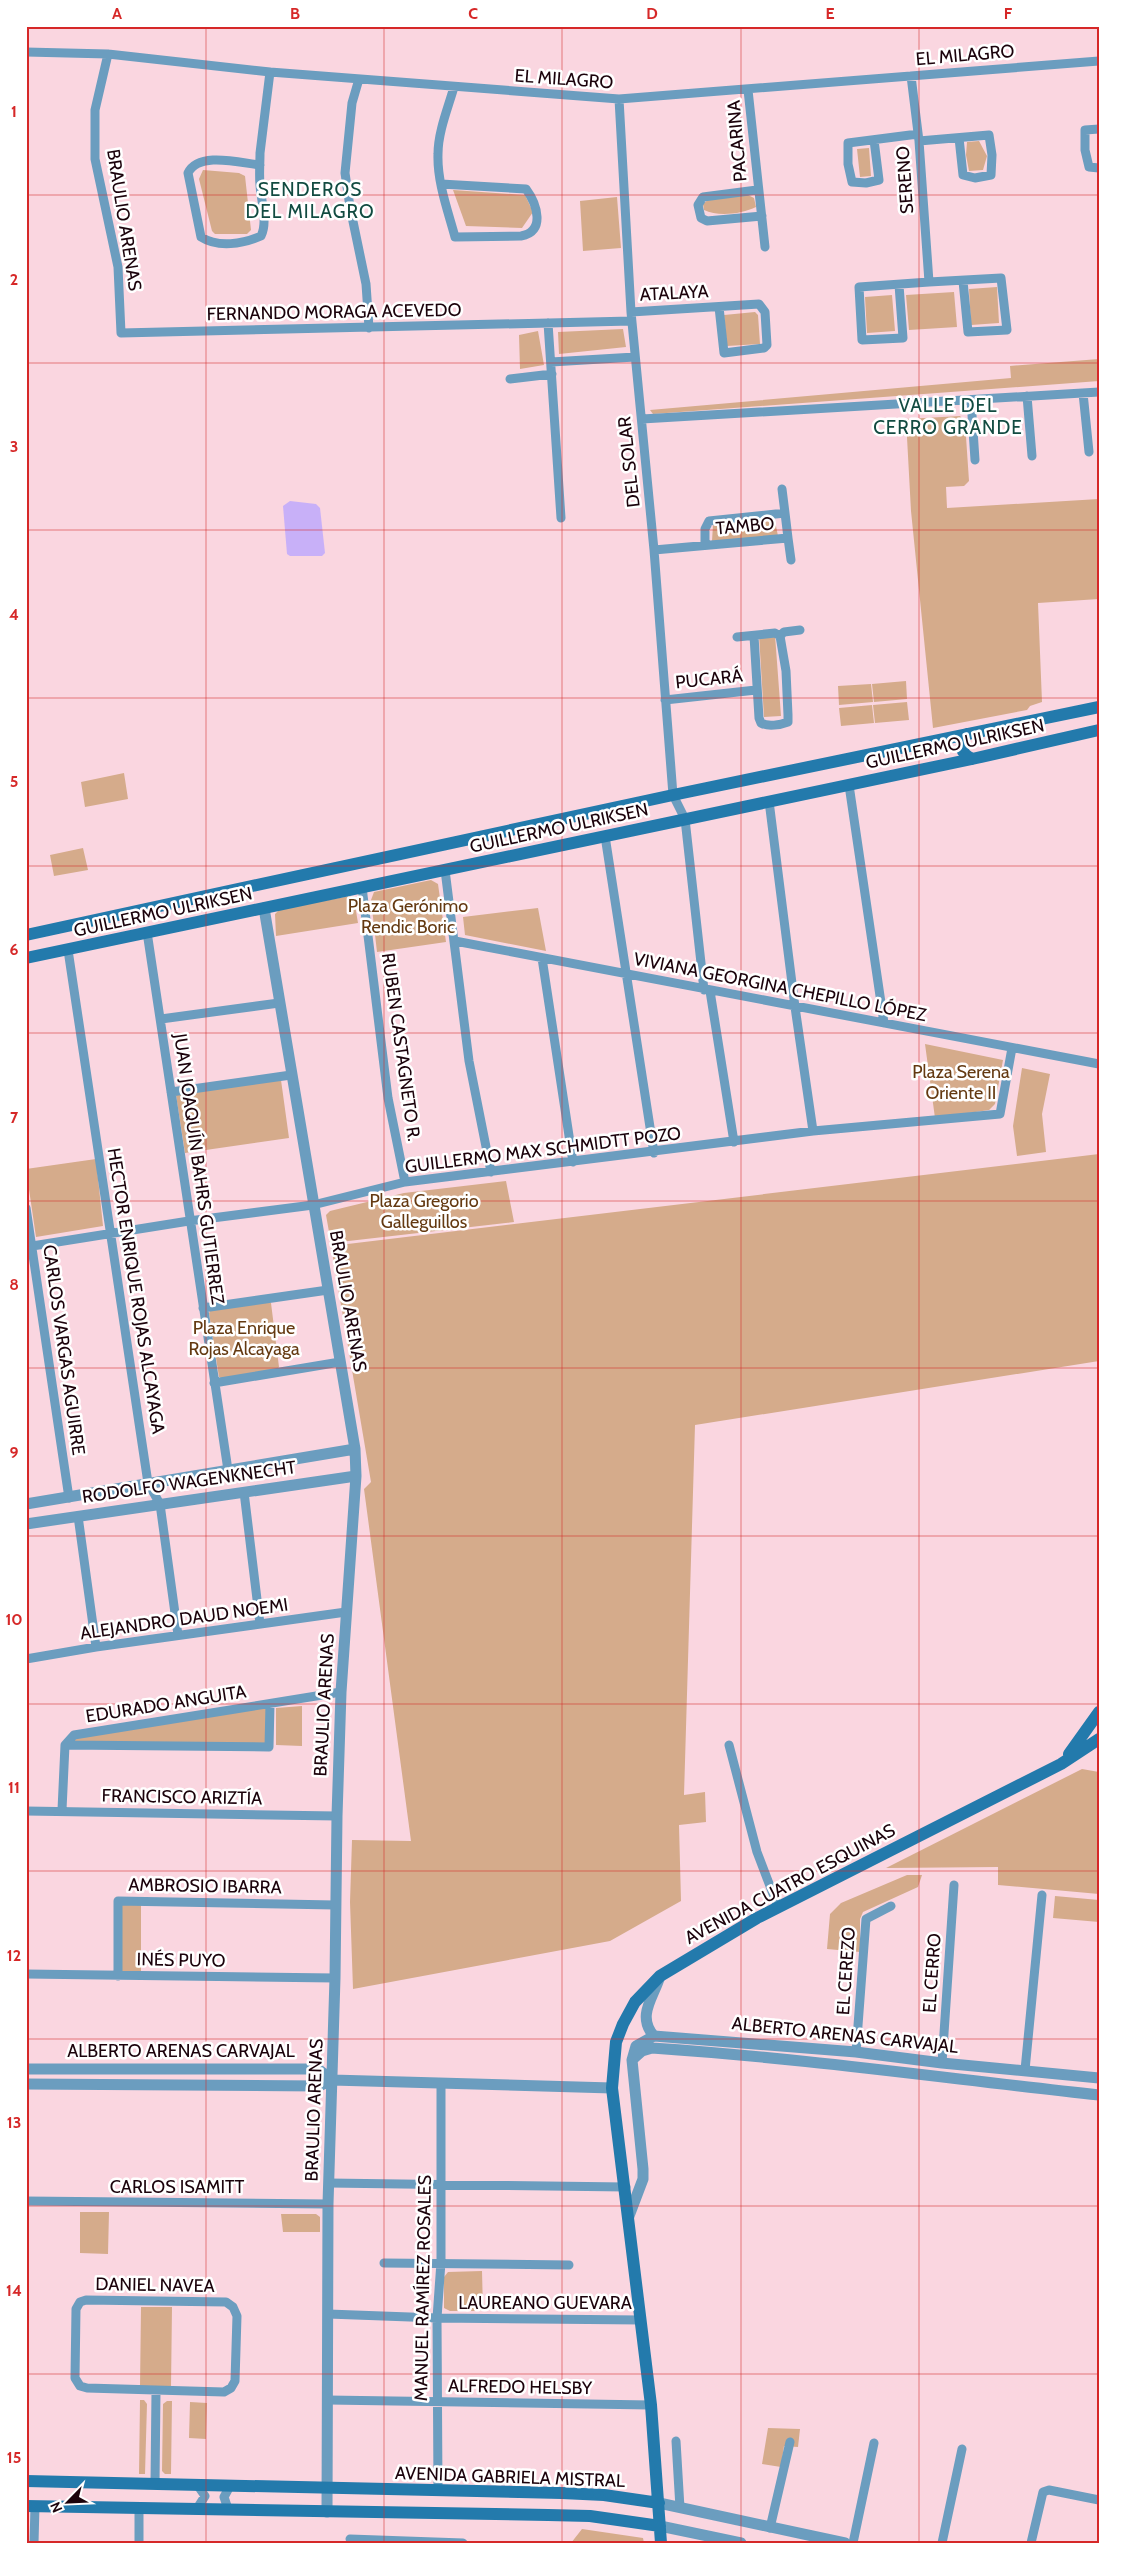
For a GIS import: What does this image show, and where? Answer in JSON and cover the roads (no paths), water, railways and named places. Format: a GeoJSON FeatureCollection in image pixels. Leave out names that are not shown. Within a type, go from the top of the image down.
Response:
{"type":"FeatureCollection","features":[{"type":"Feature","properties":{"kind":"main road","name":"GUILLERMO ULRIKSEN"},"geometry":{"type":"LineString","coordinates":[[26,935],[673,795],[1099,707]]}},
{"type":"Feature","properties":{"kind":"main road","name":"GUILLERMO ULRIKSEN"},"geometry":{"type":"LineString","coordinates":[[26,958],[972,759],[1099,730]]}},
{"type":"Feature","properties":{"kind":"main road"},"geometry":{"type":"LineString","coordinates":[[967,734],[962,741],[961,749],[965,755],[972,759]]}},
{"type":"Feature","properties":{"kind":"main road","name":"AVENIDA CUATRO ESQUINAS"},"geometry":{"type":"LineString","coordinates":[[1061,1764],[1088,1730],[1099,1712]]}},
{"type":"Feature","properties":{"kind":"main road","name":"AVENIDA CUATRO ESQUINAS"},"geometry":{"type":"LineString","coordinates":[[629,2216],[612,2088],[616,2042],[635,2002],[660,1976],[697,1952],[778,1907],[1061,1764],[1099,1739]]}},
{"type":"Feature","properties":{"kind":"main road"},"geometry":{"type":"LineString","coordinates":[[629,2216],[651,2405],[661,2543]]}},
{"type":"Feature","properties":{"kind":"main road","name":"AVENIDA GABRIELA MISTRAL"},"geometry":{"type":"LineString","coordinates":[[26,2481],[604,2495],[658,2503]]}},
{"type":"Feature","properties":{"kind":"main road","name":"AVENIDA GABRIELA MISTRAL"},"geometry":{"type":"LineString","coordinates":[[30,2506],[590,2516],[660,2526]]}},
{"type":"Feature","properties":{"kind":"street","name":"EL MILAGRO"},"geometry":{"type":"LineString","coordinates":[[26,52],[108,54],[270,72],[619,99],[1099,61]]}},
{"type":"Feature","properties":{"kind":"street","name":"BRAULIO ARENAS"},"geometry":{"type":"LineString","coordinates":[[108,54],[95,110],[95,159],[118,267],[121,333]]}},
{"type":"Feature","properties":{"kind":"street"},"geometry":{"type":"LineString","coordinates":[[260,166],[200,161],[191,166],[188,173],[201,237],[209,243],[247,242],[261,236],[265,229],[260,166],[263,120],[270,72]]}},
{"type":"Feature","properties":{"kind":"street","name":"SERENO"},"geometry":{"type":"LineString","coordinates":[[911,76],[918,138],[929,282]]}},
{"type":"Feature","properties":{"kind":"street"},"geometry":{"type":"LineString","coordinates":[[359,79],[352,103],[345,173],[350,208],[366,284],[369,328]]}},
{"type":"Feature","properties":{"kind":"street"},"geometry":{"type":"LineString","coordinates":[[441,184],[526,189],[534,199],[538,215],[535,229],[530,234],[521,236],[455,237],[441,184],[438,154],[444,119],[454,87]]}},
{"type":"Feature","properties":{"kind":"street","name":"PACARINA"},"geometry":{"type":"LineString","coordinates":[[748,90],[765,247]]}},
{"type":"Feature","properties":{"kind":"street","name":"DEL SOLAR"},"geometry":{"type":"LineString","coordinates":[[619,99],[631,317],[654,550],[673,795],[686,819]]}},
{"type":"Feature","properties":{"kind":"street"},"geometry":{"type":"LineString","coordinates":[[1099,129],[1085,130],[1085,150],[1089,167],[1099,168]]}},
{"type":"Feature","properties":{"kind":"street"},"geometry":{"type":"LineString","coordinates":[[874,140],[879,180],[866,183],[852,182],[848,164],[848,143],[874,140],[959,138],[989,135],[992,155],[991,175],[975,178],[963,175],[959,138]]}},
{"type":"Feature","properties":{"kind":"street","name":"PACARINA"},"geometry":{"type":"LineString","coordinates":[[758,190],[703,197],[698,205],[702,218],[707,221],[762,216]]}},
{"type":"Feature","properties":{"kind":"street"},"geometry":{"type":"LineString","coordinates":[[900,285],[903,338],[862,340],[858,287],[929,282],[963,280],[1001,278],[1007,330],[968,332],[963,280]]}},
{"type":"Feature","properties":{"kind":"street","name":"ATALAYA"},"geometry":{"type":"LineString","coordinates":[[631,317],[719,307],[758,304],[763,306],[767,345],[764,348],[724,353],[719,307]]}},
{"type":"Feature","properties":{"kind":"street","name":"FERNANDO MORAGA ACEVEDO"},"geometry":{"type":"LineString","coordinates":[[121,333],[548,324],[631,317]]}},
{"type":"Feature","properties":{"kind":"street"},"geometry":{"type":"LineString","coordinates":[[548,324],[561,518]]}},
{"type":"Feature","properties":{"kind":"street"},"geometry":{"type":"LineString","coordinates":[[551,362],[635,357]]}},
{"type":"Feature","properties":{"kind":"street"},"geometry":{"type":"LineString","coordinates":[[510,379],[552,374]]}},
{"type":"Feature","properties":{"kind":"street"},"geometry":{"type":"LineString","coordinates":[[642,419],[1099,392]]}},
{"type":"Feature","properties":{"kind":"street"},"geometry":{"type":"LineString","coordinates":[[1083,393],[1089,452]]}},
{"type":"Feature","properties":{"kind":"street"},"geometry":{"type":"LineString","coordinates":[[1027,396],[1032,456]]}},
{"type":"Feature","properties":{"kind":"street"},"geometry":{"type":"LineString","coordinates":[[971,400],[975,460]]}},
{"type":"Feature","properties":{"kind":"street","name":"TAMBO"},"geometry":{"type":"LineString","coordinates":[[782,489],[791,560]]}},
{"type":"Feature","properties":{"kind":"street","name":"TAMBO"},"geometry":{"type":"LineString","coordinates":[[705,546],[705,529],[709,521],[785,513]]}},
{"type":"Feature","properties":{"kind":"street","name":"TAMBO"},"geometry":{"type":"LineString","coordinates":[[654,550],[788,538]]}},
{"type":"Feature","properties":{"kind":"street"},"geometry":{"type":"LineString","coordinates":[[737,636],[775,633],[780,636],[784,632],[800,630]]}},
{"type":"Feature","properties":{"kind":"street","name":"PUCARÁ"},"geometry":{"type":"LineString","coordinates":[[754,636],[756,690],[761,723],[766,725],[788,722],[786,671],[780,636]]}},
{"type":"Feature","properties":{"kind":"street","name":"PUCARÁ"},"geometry":{"type":"LineString","coordinates":[[665,700],[756,690]]}},
{"type":"Feature","properties":{"kind":"street"},"geometry":{"type":"LineString","coordinates":[[849,785],[884,1024]]}},
{"type":"Feature","properties":{"kind":"street"},"geometry":{"type":"LineString","coordinates":[[769,802],[813,1131]]}},
{"type":"Feature","properties":{"kind":"street"},"geometry":{"type":"LineString","coordinates":[[686,819],[707,990],[734,1142]]}},
{"type":"Feature","properties":{"kind":"street"},"geometry":{"type":"LineString","coordinates":[[605,836],[654,1153]]}},
{"type":"Feature","properties":{"kind":"street"},"geometry":{"type":"LineString","coordinates":[[445,870],[469,1061],[491,1172]]}},
{"type":"Feature","properties":{"kind":"street","name":"RUBEN CASTAGNETO R."},"geometry":{"type":"LineString","coordinates":[[362,887],[388,1098],[405,1182]]}},
{"type":"Feature","properties":{"kind":"street","name":"BRAULIO ARENAS"},"geometry":{"type":"LineString","coordinates":[[264,908],[355,1449],[356,1476],[341,1692],[337,1816],[335,1978],[328,2204],[327,2512]]}},
{"type":"Feature","properties":{"kind":"street","name":"JUAN JOAQUÍN BAHRS GUTIERREZ"},"geometry":{"type":"LineString","coordinates":[[147,932],[228,1470]]}},
{"type":"Feature","properties":{"kind":"street","name":"VIVIANA GEORGINA CHEPILLO LÓPEZ"},"geometry":{"type":"LineString","coordinates":[[455,941],[1099,1064]]}},
{"type":"Feature","properties":{"kind":"street","name":"HECTOR ENRIQUE ROJAS ALCAYAGA"},"geometry":{"type":"LineString","coordinates":[[68,950],[148,1483],[160,1504],[178,1635]]}},
{"type":"Feature","properties":{"kind":"street"},"geometry":{"type":"LineString","coordinates":[[542,958],[573,1162]]}},
{"type":"Feature","properties":{"kind":"street"},"geometry":{"type":"LineString","coordinates":[[161,1019],[279,1003]]}},
{"type":"Feature","properties":{"kind":"street","name":"GUILLERMO MAX SCHMIDTT POZO"},"geometry":{"type":"LineString","coordinates":[[29,1246],[313,1204],[405,1182],[654,1153],[813,1131],[1000,1114],[1012,1048]]}},
{"type":"Feature","properties":{"kind":"street"},"geometry":{"type":"LineString","coordinates":[[171,1092],[291,1075]]}},
{"type":"Feature","properties":{"kind":"street","name":"CARLOS VARGAS AGUIRRE"},"geometry":{"type":"LineString","coordinates":[[26,1208],[29,1246],[69,1498]]}},
{"type":"Feature","properties":{"kind":"street"},"geometry":{"type":"LineString","coordinates":[[203,1308],[328,1290]]}},
{"type":"Feature","properties":{"kind":"street"},"geometry":{"type":"LineString","coordinates":[[214,1383],[340,1362]]}},
{"type":"Feature","properties":{"kind":"street","name":"RODOLFO WAGENKNECHT"},"geometry":{"type":"LineString","coordinates":[[26,1504],[355,1449]]}},
{"type":"Feature","properties":{"kind":"street","name":"RODOLFO WAGENKNECHT"},"geometry":{"type":"LineString","coordinates":[[26,1524],[356,1476]]}},
{"type":"Feature","properties":{"kind":"street"},"geometry":{"type":"LineString","coordinates":[[244,1492],[260,1624]]}},
{"type":"Feature","properties":{"kind":"street"},"geometry":{"type":"LineString","coordinates":[[78,1516],[96,1647]]}},
{"type":"Feature","properties":{"kind":"street","name":"ALEJANDRO DAUD NOEMI"},"geometry":{"type":"LineString","coordinates":[[26,1659],[96,1647],[346,1612]]}},
{"type":"Feature","properties":{"kind":"street","name":"EDURADO ANGUITA"},"geometry":{"type":"LineString","coordinates":[[65,1745],[74,1735],[341,1692]]}},
{"type":"Feature","properties":{"kind":"street"},"geometry":{"type":"LineString","coordinates":[[62,1810],[65,1745],[269,1747],[270,1704]]}},
{"type":"Feature","properties":{"kind":"street"},"geometry":{"type":"LineString","coordinates":[[728,1745],[757,1852],[778,1907]]}},
{"type":"Feature","properties":{"kind":"street","name":"FRANCISCO ARIZTÍA"},"geometry":{"type":"LineString","coordinates":[[26,1811],[62,1810],[337,1816]]}},
{"type":"Feature","properties":{"kind":"street","name":"EL CERRO"},"geometry":{"type":"LineString","coordinates":[[942,2063],[954,1885]]}},
{"type":"Feature","properties":{"kind":"street"},"geometry":{"type":"LineString","coordinates":[[1025,2070],[1042,1895]]}},
{"type":"Feature","properties":{"kind":"street","name":"AMBROSIO IBARRA"},"geometry":{"type":"LineString","coordinates":[[118,1976],[118,1901],[335,1905]]}},
{"type":"Feature","properties":{"kind":"street","name":"EL CEREZO"},"geometry":{"type":"LineString","coordinates":[[856,2052],[866,1919],[891,1906]]}},
{"type":"Feature","properties":{"kind":"street","name":"INÉS PUYO"},"geometry":{"type":"LineString","coordinates":[[26,1974],[335,1978]]}},
{"type":"Feature","properties":{"kind":"street"},"geometry":{"type":"LineString","coordinates":[[629,2216],[643,2178],[632,2060],[636,2046],[654,2036],[646,2027],[645,2015],[660,1976]]}},
{"type":"Feature","properties":{"kind":"street","name":"ALBERTO ARENAS CARVAJAL"},"geometry":{"type":"LineString","coordinates":[[654,2036],[856,2052],[942,2063],[1099,2078]]}},
{"type":"Feature","properties":{"kind":"street","name":"ALBERTO ARENAS CARVAJAL"},"geometry":{"type":"LineString","coordinates":[[632,2060],[642,2051],[652,2048],[753,2055],[928,2077],[1099,2095]]}},
{"type":"Feature","properties":{"kind":"street","name":"ALBERTO ARENAS CARVAJAL"},"geometry":{"type":"LineString","coordinates":[[26,2069],[318,2069],[332,2080]]}},
{"type":"Feature","properties":{"kind":"street","name":"ALBERTO ARENAS CARVAJAL"},"geometry":{"type":"LineString","coordinates":[[26,2084],[319,2086],[332,2080],[441,2085],[612,2088]]}},
{"type":"Feature","properties":{"kind":"street","name":"MANUEL RAMÍREZ ROSALES"},"geometry":{"type":"LineString","coordinates":[[438,2491],[437,2318],[440,2262],[441,2085]]}},
{"type":"Feature","properties":{"kind":"street"},"geometry":{"type":"LineString","coordinates":[[329,2183],[441,2183],[626,2187],[636,2185],[643,2178]]}},
{"type":"Feature","properties":{"kind":"street","name":"CARLOS ISAMITT"},"geometry":{"type":"LineString","coordinates":[[26,2201],[328,2204]]}},
{"type":"Feature","properties":{"kind":"street"},"geometry":{"type":"LineString","coordinates":[[384,2263],[440,2262],[569,2265]]}},
{"type":"Feature","properties":{"kind":"street","name":"DANIEL NAVEA"},"geometry":{"type":"LineString","coordinates":[[86,2300],[226,2302],[233,2307],[237,2316],[235,2381],[231,2388],[224,2392],[156,2391],[86,2388],[80,2386],[75,2378],[76,2309],[80,2302],[86,2300]]}},
{"type":"Feature","properties":{"kind":"street","name":"LAUREANO GUEVARA"},"geometry":{"type":"LineString","coordinates":[[328,2314],[437,2318],[641,2320]]}},
{"type":"Feature","properties":{"kind":"street"},"geometry":{"type":"LineString","coordinates":[[156,2391],[156,2483]]}},
{"type":"Feature","properties":{"kind":"street","name":"ALFREDO HELSBY"},"geometry":{"type":"LineString","coordinates":[[328,2400],[651,2405]]}},
{"type":"Feature","properties":{"kind":"street"},"geometry":{"type":"LineString","coordinates":[[676,2442],[680,2508]]}},
{"type":"Feature","properties":{"kind":"street"},"geometry":{"type":"LineString","coordinates":[[770,2528],[790,2442]]}},
{"type":"Feature","properties":{"kind":"street"},"geometry":{"type":"LineString","coordinates":[[853,2543],[874,2443]]}},
{"type":"Feature","properties":{"kind":"street"},"geometry":{"type":"LineString","coordinates":[[942,2543],[962,2449]]}},
{"type":"Feature","properties":{"kind":"street"},"geometry":{"type":"LineString","coordinates":[[198,2486],[205,2496],[198,2508]]}},
{"type":"Feature","properties":{"kind":"street"},"geometry":{"type":"LineString","coordinates":[[228,2509],[224,2497],[230,2486]]}},
{"type":"Feature","properties":{"kind":"street"},"geometry":{"type":"LineString","coordinates":[[1031,2543],[1043,2492],[1049,2490],[1099,2500]]}},
{"type":"Feature","properties":{"kind":"street","name":"AVENIDA GABRIELA MISTRAL"},"geometry":{"type":"LineString","coordinates":[[658,2503],[845,2543]]}},
{"type":"Feature","properties":{"kind":"street"},"geometry":{"type":"LineString","coordinates":[[30,2506],[34,2543]]}},
{"type":"Feature","properties":{"kind":"street"},"geometry":{"type":"LineString","coordinates":[[139,2507],[139,2543]]}},
{"type":"Feature","properties":{"kind":"street","name":"AVENIDA GABRIELA MISTRAL"},"geometry":{"type":"LineString","coordinates":[[660,2526],[741,2543]]}},
{"type":"Feature","properties":{"kind":"street"},"geometry":{"type":"LineString","coordinates":[[350,2540],[463,2543]]}},
{"type":"Feature","properties":{"kind":"district","name":"SENDEROS DEL MILAGRO"},"geometry":{"type":"Point","coordinates":[310,200]}},
{"type":"Feature","properties":{"kind":"district","name":"VALLE DEL CERRO GRANDE"},"geometry":{"type":"Point","coordinates":[948,416]}},
{"type":"Feature","properties":{"kind":"park label","name":"Plaza Gerónimo Rendic Boric"},"geometry":{"type":"Point","coordinates":[408,916]}},
{"type":"Feature","properties":{"kind":"park label","name":"Plaza Serena Oriente II"},"geometry":{"type":"Point","coordinates":[961,1082]}},
{"type":"Feature","properties":{"kind":"park label","name":"Plaza Gregorio Galleguillos"},"geometry":{"type":"Point","coordinates":[424,1211]}},
{"type":"Feature","properties":{"kind":"park label","name":"Plaza Enrique Rojas Alcayaga"},"geometry":{"type":"Point","coordinates":[244,1338]}}]}
